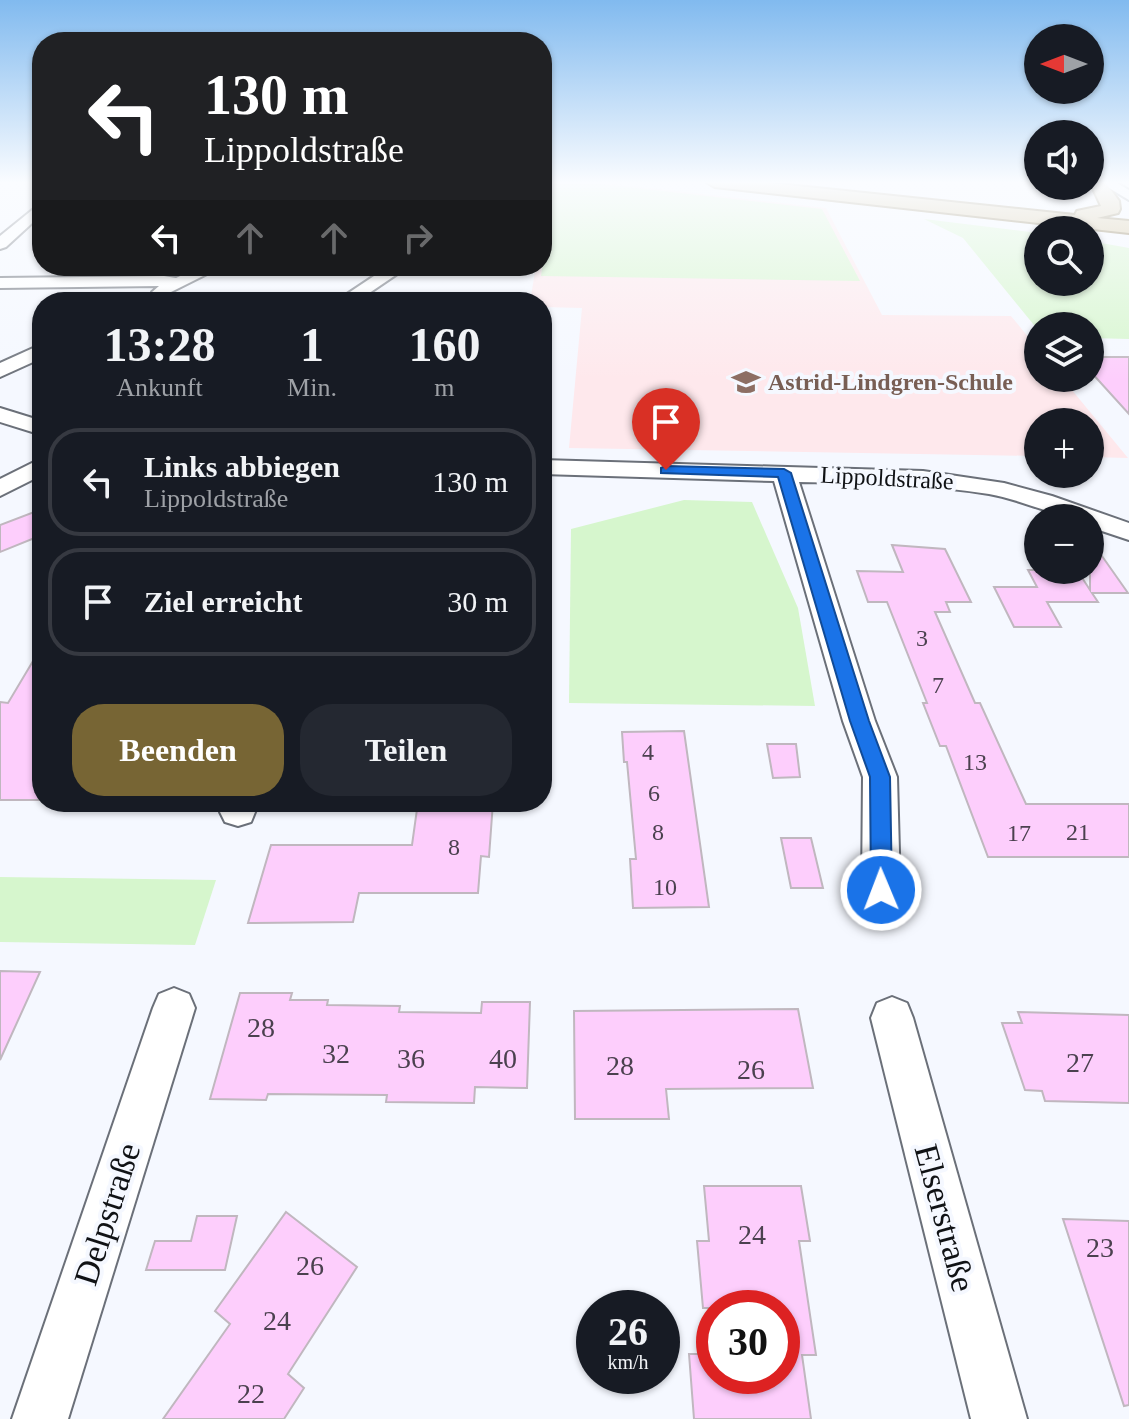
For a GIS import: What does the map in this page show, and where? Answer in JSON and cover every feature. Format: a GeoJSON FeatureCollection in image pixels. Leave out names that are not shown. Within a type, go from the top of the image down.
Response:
{"type":"FeatureCollection","features":[{"type":"Feature","properties":{"kind":"street"},"geometry":{"type":"LineString","coordinates":[[162,292],[194,276]]}},
{"type":"Feature","properties":{"kind":"street"},"geometry":{"type":"LineString","coordinates":[[360,292],[385,276]]}},
{"type":"Feature","properties":{"kind":"street"},"geometry":{"type":"LineString","coordinates":[[0,283],[164,281],[178,284]]}},
{"type":"Feature","properties":{"kind":"street"},"geometry":{"type":"LineString","coordinates":[[0,371],[32,355]]}},
{"type":"Feature","properties":{"kind":"street"},"geometry":{"type":"LineString","coordinates":[[0,415],[32,425]]}},
{"type":"Feature","properties":{"kind":"street","name":"Lippoldstraße"},"geometry":{"type":"LineString","coordinates":[[552,467],[784,473],[960,482],[1043,501],[1129,532]]}},
{"type":"Feature","properties":{"kind":"street"},"geometry":{"type":"LineString","coordinates":[[0,489],[32,471]]}},
{"type":"Feature","properties":{"kind":"street"},"geometry":{"type":"LineString","coordinates":[[784,473],[859,721],[880,777],[881,890]]}},
{"type":"Feature","properties":{"kind":"street","name":"Delpstraße"},"geometry":{"type":"LineString","coordinates":[[40,1419],[174,1008]]}},
{"type":"Feature","properties":{"kind":"street","name":"Elserstraße"},"geometry":{"type":"LineString","coordinates":[[892,1018],[999,1419]]}},
{"type":"Feature","properties":{"kind":"shaded area","name":"Astrid-Lindgren-Schule"},"geometry":{"type":"Polygon","coordinates":[[[552,248],[847,248],[882,315],[1011,316],[1024,332],[1024,392],[1074,392],[1087,408],[1024,408],[1024,456],[569,448],[582,308],[552,307],[552,292],[532,292],[534,276],[552,276],[552,248]]]}},
{"type":"Feature","properties":{"kind":"shaded area","name":"Astrid-Lindgren-Schule"},"geometry":{"type":"Polygon","coordinates":[[[1104,429],[1128,458],[1104,457],[1104,429]]]}},
{"type":"Feature","properties":{"kind":"green space"},"geometry":{"type":"Polygon","coordinates":[[[552,248],[843,248],[860,281],[541,276],[552,276],[552,248]]]}},
{"type":"Feature","properties":{"kind":"green space"},"geometry":{"type":"Polygon","coordinates":[[[971,248],[1024,248],[1024,296],[1104,296],[1104,248],[1129,248],[1129,339],[1104,338],[1104,312],[1024,313],[971,248]]]}},
{"type":"Feature","properties":{"kind":"green space"},"geometry":{"type":"Polygon","coordinates":[[[684,500],[752,502],[798,608],[815,706],[569,703],[571,529],[684,500]]]}},
{"type":"Feature","properties":{"kind":"green space"},"geometry":{"type":"Polygon","coordinates":[[[0,877],[216,880],[195,945],[0,942],[0,877]]]}},
{"type":"Feature","properties":{"kind":"building"},"geometry":{"type":"Polygon","coordinates":[[[1104,357],[1129,357],[1129,414],[1104,386],[1104,357]]]}},
{"type":"Feature","properties":{"kind":"building"},"geometry":{"type":"Polygon","coordinates":[[[32,513],[32,539],[0,552],[0,525],[32,513]]]}},
{"type":"Feature","properties":{"kind":"building"},"geometry":{"type":"Polygon","coordinates":[[[892,545],[945,549],[971,602],[946,602],[950,612],[935,612],[975,703],[980,703],[1026,804],[1129,804],[1129,857],[988,857],[946,746],[940,746],[923,703],[927,703],[887,602],[868,602],[857,571],[903,572],[892,545]]]}},
{"type":"Feature","properties":{"kind":"building"},"geometry":{"type":"Polygon","coordinates":[[[1104,559],[1128,593],[1092,593],[1098,602],[1047,602],[1061,627],[1014,627],[994,587],[1086,584],[1090,590],[1090,584],[1104,584],[1104,559]]]}},
{"type":"Feature","properties":{"kind":"building"},"geometry":{"type":"Polygon","coordinates":[[[32,663],[32,800],[0,800],[0,702],[8,703],[32,663]]]}},
{"type":"Feature","properties":{"kind":"building"},"geometry":{"type":"Polygon","coordinates":[[[684,731],[709,907],[633,908],[630,859],[636,859],[622,732],[684,731]]]}},
{"type":"Feature","properties":{"kind":"building"},"geometry":{"type":"Polygon","coordinates":[[[767,744],[796,744],[800,777],[773,778],[767,744]]]}},
{"type":"Feature","properties":{"kind":"building"},"geometry":{"type":"Polygon","coordinates":[[[417,812],[492,812],[489,857],[481,856],[478,893],[359,893],[353,922],[248,923],[271,845],[412,845],[417,812]]]}},
{"type":"Feature","properties":{"kind":"building"},"geometry":{"type":"Polygon","coordinates":[[[781,838],[811,838],[823,888],[791,888],[781,838]]]}},
{"type":"Feature","properties":{"kind":"building"},"geometry":{"type":"Polygon","coordinates":[[[0,971],[40,972],[0,1060],[0,971]]]}},
{"type":"Feature","properties":{"kind":"building"},"geometry":{"type":"Polygon","coordinates":[[[240,993],[292,993],[290,1000],[328,1000],[327,1005],[400,1006],[399,1012],[481,1013],[482,1002],[530,1002],[527,1088],[475,1087],[474,1103],[386,1102],[387,1095],[268,1094],[266,1100],[210,1099],[240,993]]]}},
{"type":"Feature","properties":{"kind":"building"},"geometry":{"type":"Polygon","coordinates":[[[798,1009],[813,1088],[666,1089],[669,1119],[575,1119],[574,1011],[798,1009]]]}},
{"type":"Feature","properties":{"kind":"building"},"geometry":{"type":"Polygon","coordinates":[[[1018,1012],[1129,1015],[1129,1103],[1045,1101],[1042,1091],[1025,1090],[1002,1023],[1022,1023],[1018,1012]]]}},
{"type":"Feature","properties":{"kind":"building"},"geometry":{"type":"Polygon","coordinates":[[[704,1186],[801,1186],[810,1241],[799,1241],[816,1355],[802,1355],[811,1419],[694,1419],[689,1354],[696,1354],[696,1394],[800,1394],[800,1290],[701,1290],[697,1241],[709,1241],[704,1186]]]}},
{"type":"Feature","properties":{"kind":"building"},"geometry":{"type":"Polygon","coordinates":[[[286,1212],[357,1267],[288,1374],[304,1388],[284,1419],[163,1419],[230,1324],[215,1311],[286,1212]]]}},
{"type":"Feature","properties":{"kind":"building"},"geometry":{"type":"Polygon","coordinates":[[[197,1216],[237,1216],[225,1270],[146,1270],[155,1241],[191,1241],[197,1216]]]}},
{"type":"Feature","properties":{"kind":"building"},"geometry":{"type":"Polygon","coordinates":[[[1063,1219],[1129,1221],[1129,1405],[1124,1406],[1063,1219]]]}},
{"type":"Feature","properties":{"kind":"place","name":"Astrid-Lindgren-Schule"},"geometry":{"type":"Point","coordinates":[746,382]}},
{"type":"Feature","properties":{"kind":"route"},"geometry":{"type":"LineString","coordinates":[[666,470],[784,473],[859,721],[880,777],[881,890]]}}]}
